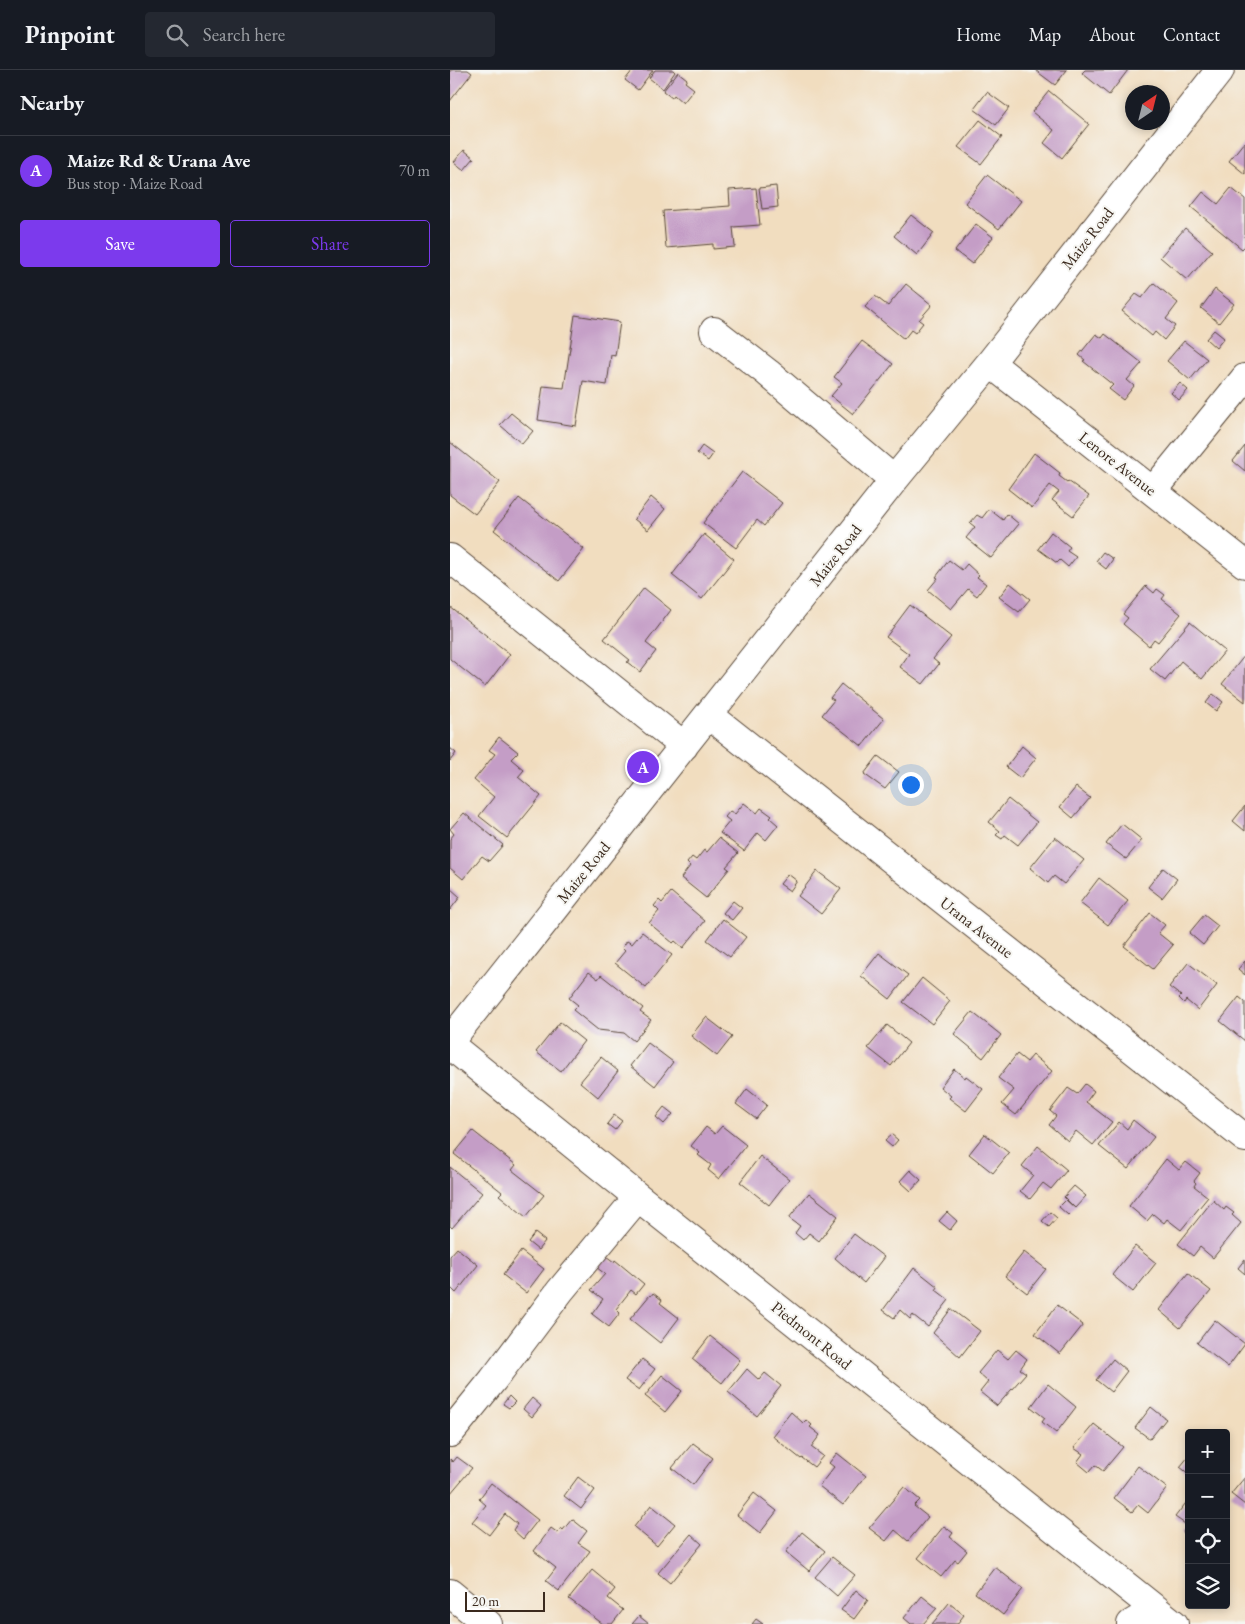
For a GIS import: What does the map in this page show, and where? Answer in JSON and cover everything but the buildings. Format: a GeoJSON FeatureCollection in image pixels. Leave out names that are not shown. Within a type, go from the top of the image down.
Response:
{"type":"FeatureCollection","features":[{"type":"Feature","properties":{"kind":"street","name":"Maize Road"},"geometry":{"type":"LineString","coordinates":[[450,1041],[894,480],[990,363],[1220,70]]}},
{"type":"Feature","properties":{"kind":"street"},"geometry":{"type":"LineString","coordinates":[[714,331],[768,373],[894,480]]}},
{"type":"Feature","properties":{"kind":"street","name":"Lenore Avenue"},"geometry":{"type":"LineString","coordinates":[[990,363],[1245,564]]}},
{"type":"Feature","properties":{"kind":"street"},"geometry":{"type":"LineString","coordinates":[[1153,490],[1245,378]]}},
{"type":"Feature","properties":{"kind":"street"},"geometry":{"type":"LineString","coordinates":[[450,558],[684,746]]}},
{"type":"Feature","properties":{"kind":"street","name":"Urana Avenue"},"geometry":{"type":"LineString","coordinates":[[709,715],[1245,1138]]}},
{"type":"Feature","properties":{"kind":"street","name":"Piedmont Road"},"geometry":{"type":"LineString","coordinates":[[450,1045],[1165,1617]]}},
{"type":"Feature","properties":{"kind":"street"},"geometry":{"type":"LineString","coordinates":[[450,1433],[493,1380],[560,1291],[638,1197]]}},
{"type":"Feature","properties":{"kind":"street"},"geometry":{"type":"LineString","coordinates":[[450,1593],[488,1624]]}},
{"type":"Feature","properties":{"kind":"street"},"geometry":{"type":"LineString","coordinates":[[1131,1624],[1165,1617]]}},
{"type":"Feature","properties":{"kind":"place","name":"Maize Rd & Urana Ave"},"geometry":{"type":"Point","coordinates":[643,767]}}]}
